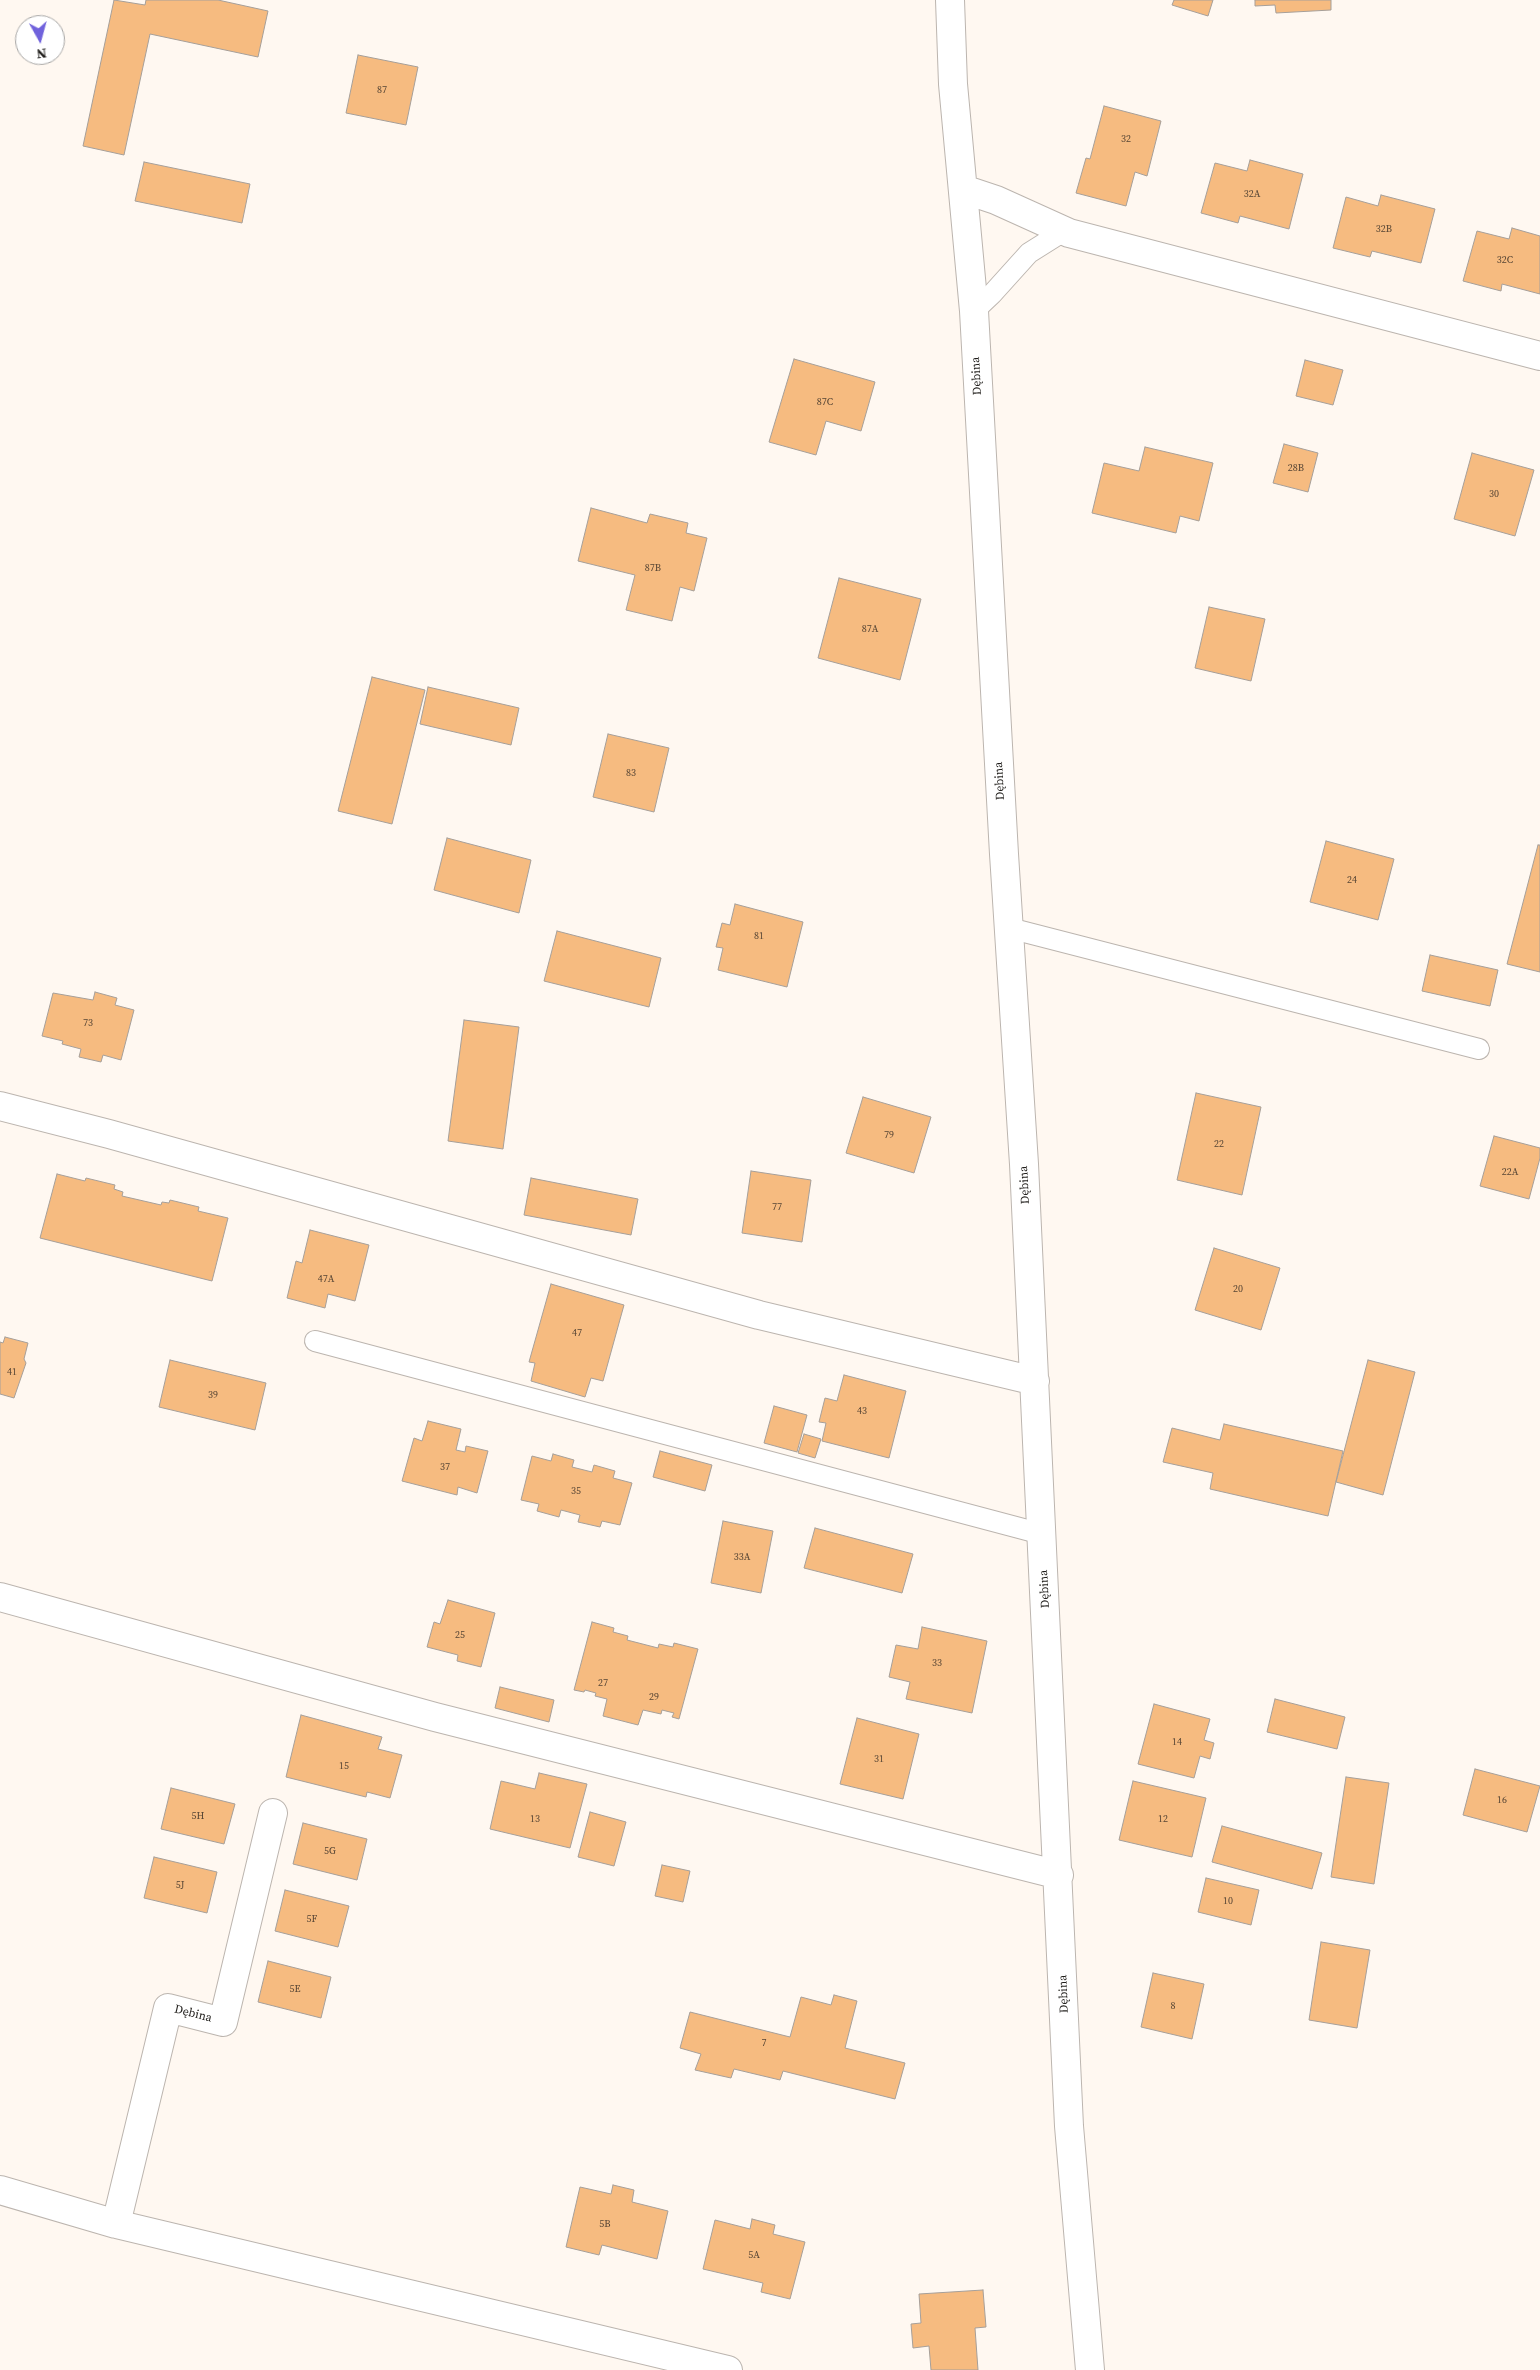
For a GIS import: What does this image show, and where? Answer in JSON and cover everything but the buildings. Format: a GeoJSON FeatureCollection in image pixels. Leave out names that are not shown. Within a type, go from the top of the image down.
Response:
{"type":"FeatureCollection","features":[{"type":"Feature","properties":{"kind":"street","name":"Dębina"},"geometry":{"type":"LineString","coordinates":[[950,0],[954,84],[974,311],[1024,1164],[1059,1875],[1069,2126],[1090,2370]]}},
{"type":"Feature","properties":{"kind":"street"},"geometry":{"type":"LineString","coordinates":[[963,189],[996,200],[1064,231],[1540,356]]}},
{"type":"Feature","properties":{"kind":"street"},"geometry":{"type":"LineString","coordinates":[[0,1106],[109,1134],[759,1315],[1034,1381]]}},
{"type":"Feature","properties":{"kind":"street"},"geometry":{"type":"LineString","coordinates":[[0,1597],[426,1715],[1059,1875]]}},
{"type":"Feature","properties":{"kind":"street","name":"Dębina"},"geometry":{"type":"LineString","coordinates":[[116,2224],[168,2008],[223,2022],[273,1812]]}},
{"type":"Feature","properties":{"kind":"street"},"geometry":{"type":"LineString","coordinates":[[0,2190],[116,2224],[728,2370]]}},
{"type":"Feature","properties":{"kind":"lane"},"geometry":{"type":"LineString","coordinates":[[974,311],[1029,253],[1064,231]]}},
{"type":"Feature","properties":{"kind":"lane"},"geometry":{"type":"LineString","coordinates":[[1009,928],[1480,1049]]}},
{"type":"Feature","properties":{"kind":"lane"},"geometry":{"type":"LineString","coordinates":[[315,1341],[1042,1534]]}}]}
